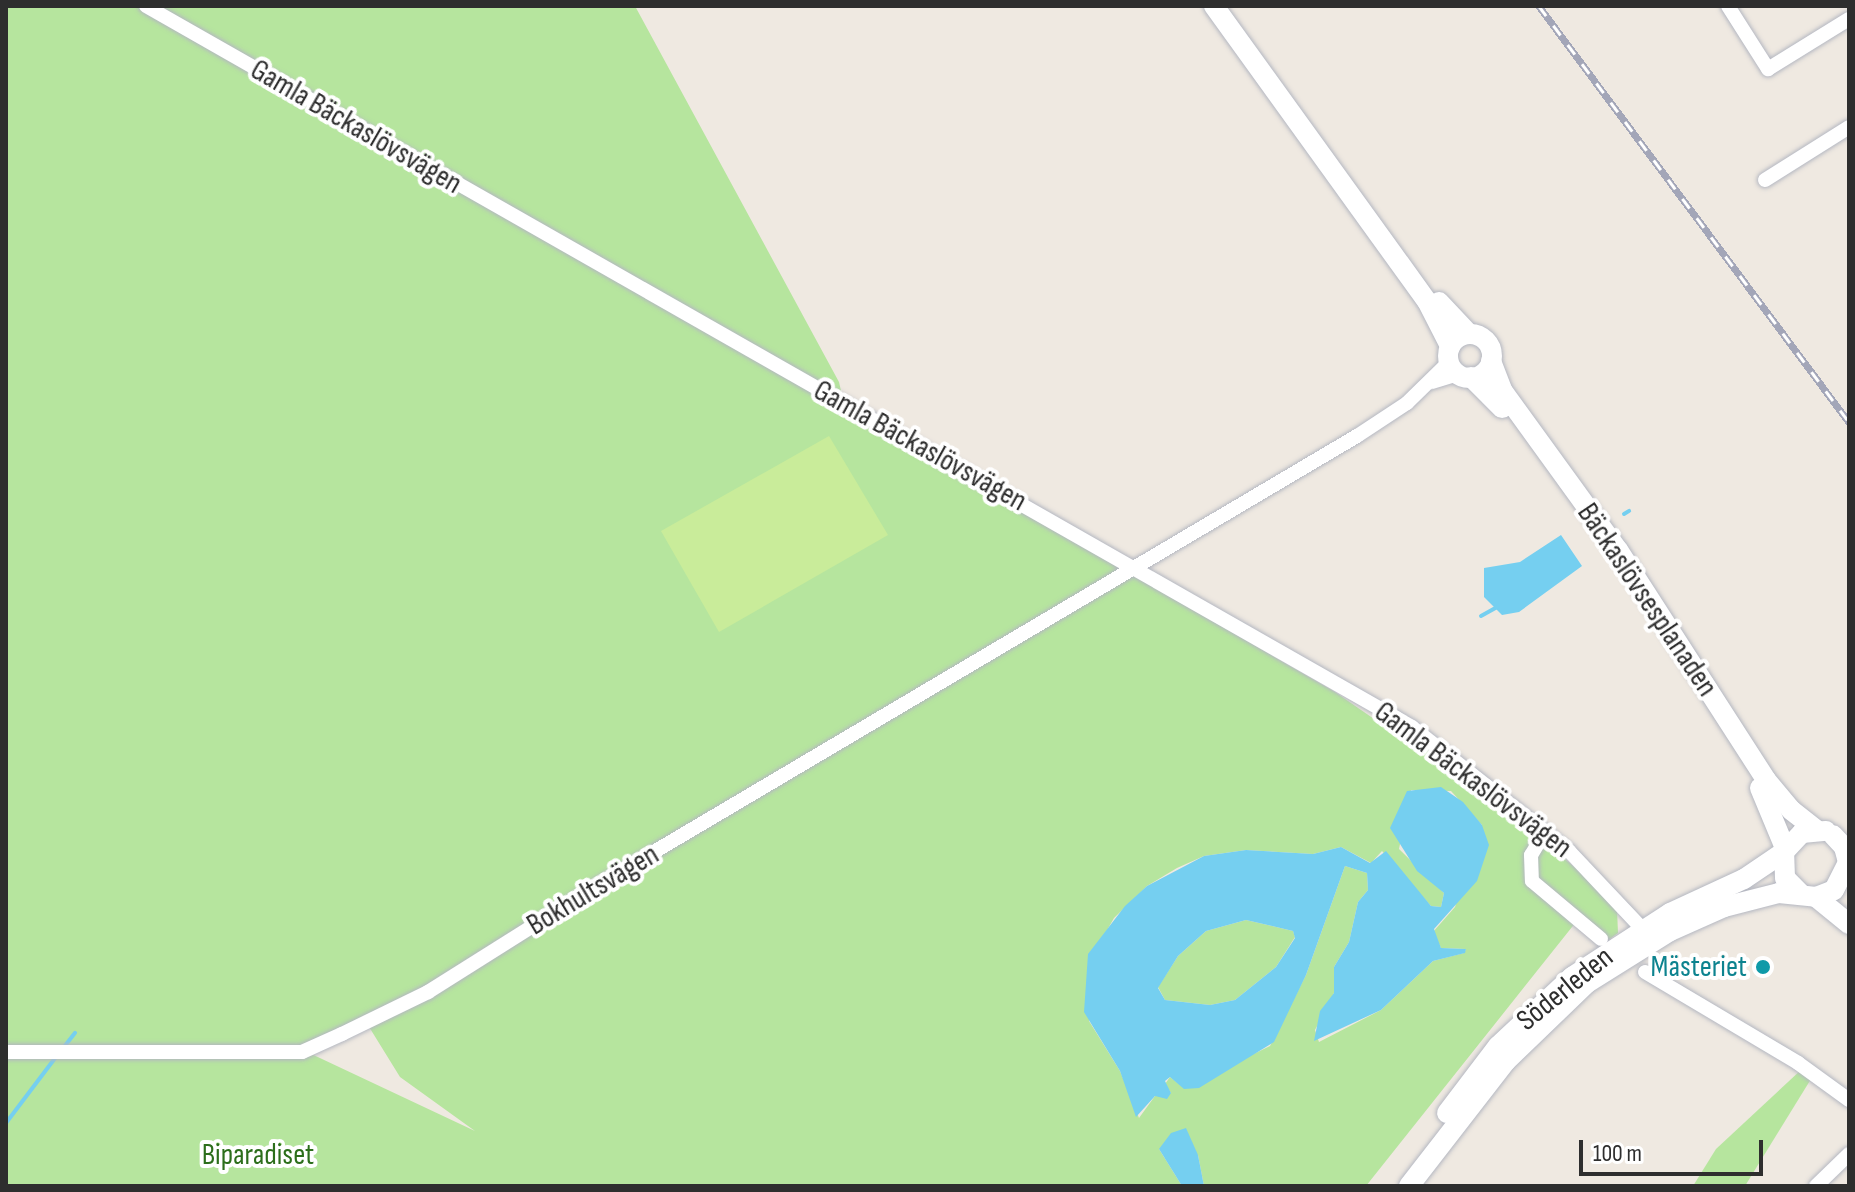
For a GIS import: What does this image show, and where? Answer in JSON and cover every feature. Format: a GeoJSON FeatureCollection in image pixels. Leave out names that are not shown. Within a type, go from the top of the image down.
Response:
{"type":"FeatureCollection","features":[{"type":"Feature","properties":{"kind":"street","name":"Gamla Bäckaslövsvägen"},"geometry":{"type":"LineString","coordinates":[[146,6],[1412,727],[1545,832],[1607,885],[1656,933]]}},
{"type":"Feature","properties":{"kind":"street","name":"Bäckaslövsesplanaden"},"geometry":{"type":"LineString","coordinates":[[1214,6],[1427,301],[1457,365],[1517,428],[1626,579],[1755,779],[1775,815],[1784,850]]}},
{"type":"Feature","properties":{"kind":"street","name":"Bäckaslövsesplanaden"},"geometry":{"type":"LineString","coordinates":[[1226,6],[1429,291],[1469,334],[1486,341],[1502,390],[1618,550],[1766,780],[1791,810],[1838,839]]}},
{"type":"Feature","properties":{"kind":"street"},"geometry":{"type":"LineString","coordinates":[[1728,6],[1768,69],[1849,19]]}},
{"type":"Feature","properties":{"kind":"street"},"geometry":{"type":"LineString","coordinates":[[1765,180],[1849,127]]}},
{"type":"Feature","properties":{"kind":"street"},"geometry":{"type":"LineString","coordinates":[[1469,334],[1457,365],[1482,374],[1491,361]]}},
{"type":"Feature","properties":{"kind":"street","name":"Bokhultsvägen"},"geometry":{"type":"LineString","coordinates":[[6,1052],[302,1052],[428,992],[612,877],[1384,419],[1457,365]]}},
{"type":"Feature","properties":{"kind":"street"},"geometry":{"type":"LineString","coordinates":[[1545,832],[1531,855],[1532,881],[1601,939]]}},
{"type":"Feature","properties":{"kind":"street","name":"Söderleden"},"geometry":{"type":"LineString","coordinates":[[1398,1186],[1498,1046],[1553,993],[1744,879],[1802,833],[1838,839],[1847,883],[1745,901],[1656,933],[1587,983],[1523,1042],[1409,1186]]}},
{"type":"Feature","properties":{"kind":"street"},"geometry":{"type":"LineString","coordinates":[[1784,850],[1802,891],[1849,924]]}},
{"type":"Feature","properties":{"kind":"street"},"geometry":{"type":"LineString","coordinates":[[1645,972],[1849,1100]]}},
{"type":"Feature","properties":{"kind":"street"},"geometry":{"type":"LineString","coordinates":[[1816,1186],[1848,1158]]}},
{"type":"Feature","properties":{"kind":"green space","name":"Biparadiset"},"geometry":{"type":"Polygon","coordinates":[[[6,6],[635,6],[839,382],[847,417],[932,459],[1335,692],[1406,741],[1412,727],[1595,885],[1617,909],[1618,933],[1600,946],[1576,922],[1366,1186],[1204,1186],[1198,1155],[1159,1149],[1182,1186],[6,1186],[6,6]],[[1411,790],[1399,849],[1444,893],[1441,907],[1431,906],[1382,851],[1371,863],[1341,847],[1313,854],[1246,850],[1204,856],[1177,868],[1147,886],[1114,918],[1106,932],[1089,1021],[1120,1071],[1139,1118],[1155,1096],[1171,1093],[1165,1084],[1170,1077],[1184,1088],[1270,1046],[1306,975],[1345,866],[1367,873],[1368,890],[1358,902],[1349,942],[1334,967],[1334,993],[1315,1030],[1319,1042],[1381,1010],[1433,961],[1464,953],[1466,949],[1441,948],[1433,932],[1455,907],[1482,825],[1451,791],[1411,790]],[[366,1022],[305,1051],[475,1131],[400,1077],[366,1022]]]}},
{"type":"Feature","properties":{"kind":"green space"},"geometry":{"type":"Polygon","coordinates":[[[829,436],[888,535],[719,632],[661,531],[829,436]]]}},
{"type":"Feature","properties":{"kind":"green space"},"geometry":{"type":"Polygon","coordinates":[[[1246,920],[1293,931],[1295,937],[1276,967],[1235,1000],[1210,1005],[1165,1000],[1158,987],[1178,956],[1206,931],[1246,920]]]}},
{"type":"Feature","properties":{"kind":"green space"},"geometry":{"type":"Polygon","coordinates":[[[1802,1069],[1811,1079],[1745,1186],[1693,1186],[1716,1149],[1802,1069]]]}},
{"type":"Feature","properties":{"kind":"water"},"geometry":{"type":"Polygon","coordinates":[[[1561,535],[1582,566],[1519,612],[1502,615],[1484,597],[1484,568],[1520,562],[1561,535]]]}},
{"type":"Feature","properties":{"kind":"water"},"geometry":{"type":"Polygon","coordinates":[[[1441,787],[1463,802],[1482,825],[1489,845],[1477,881],[1434,929],[1441,948],[1466,949],[1465,953],[1433,961],[1381,1010],[1314,1041],[1320,1011],[1334,993],[1334,967],[1349,942],[1358,902],[1368,890],[1367,873],[1345,866],[1306,975],[1274,1042],[1199,1088],[1184,1089],[1170,1077],[1165,1081],[1171,1093],[1167,1099],[1155,1096],[1136,1117],[1120,1071],[1084,1012],[1088,954],[1125,906],[1147,886],[1204,856],[1246,850],[1313,854],[1341,847],[1370,863],[1386,851],[1431,906],[1441,907],[1444,893],[1417,871],[1390,828],[1407,791],[1441,787]],[[1246,920],[1206,931],[1178,956],[1158,988],[1165,1000],[1210,1005],[1235,1000],[1276,967],[1295,938],[1293,931],[1246,920]]]}},
{"type":"Feature","properties":{"kind":"water"},"geometry":{"type":"Polygon","coordinates":[[[1186,1128],[1198,1155],[1204,1186],[1182,1186],[1159,1149],[1171,1133],[1186,1128]]]}},
{"type":"Feature","properties":{"kind":"waterway"},"geometry":{"type":"LineString","coordinates":[[1624,514],[1629,511]]}},
{"type":"Feature","properties":{"kind":"waterway"},"geometry":{"type":"LineString","coordinates":[[1481,616],[1497,607]]}},
{"type":"Feature","properties":{"kind":"waterway"},"geometry":{"type":"LineString","coordinates":[[64,1047],[75,1033]]}},
{"type":"Feature","properties":{"kind":"waterway"},"geometry":{"type":"LineString","coordinates":[[6,1123],[56,1057]]}},
{"type":"Feature","properties":{"kind":"railway"},"geometry":{"type":"LineString","coordinates":[[1539,6],[1849,422]]}},
{"type":"Feature","properties":{"kind":"place","name":"Mästeriet"},"geometry":{"type":"Point","coordinates":[1763,967]}}]}
